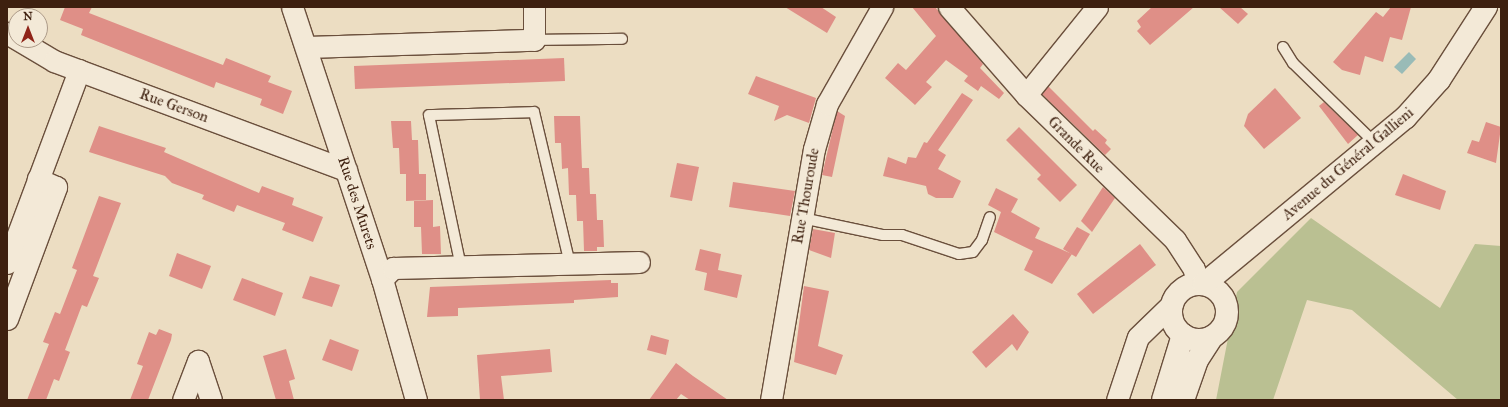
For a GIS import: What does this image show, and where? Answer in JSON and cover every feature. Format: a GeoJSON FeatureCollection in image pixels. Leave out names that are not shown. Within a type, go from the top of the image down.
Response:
{"type":"FeatureCollection","features":[{"type":"Feature","properties":{"kind":"street","name":"Rue des Murets"},"geometry":{"type":"LineString","coordinates":[[292,7],[307,47],[382,279],[416,400]]}},
{"type":"Feature","properties":{"kind":"street"},"geometry":{"type":"LineString","coordinates":[[307,47],[534,40],[534,7]]}},
{"type":"Feature","properties":{"kind":"street","name":"Rue Thouroude"},"geometry":{"type":"LineString","coordinates":[[771,400],[814,149],[826,104],[882,7]]}},
{"type":"Feature","properties":{"kind":"street","name":"Grande Rue"},"geometry":{"type":"LineString","coordinates":[[949,7],[1026,95],[1175,240],[1207,288]]}},
{"type":"Feature","properties":{"kind":"street"},"geometry":{"type":"LineString","coordinates":[[1026,95],[1098,7]]}},
{"type":"Feature","properties":{"kind":"street","name":"Avenue du Général Gallieni"},"geometry":{"type":"LineString","coordinates":[[1207,288],[1242,256],[1376,144],[1439,80],[1486,7]]}},
{"type":"Feature","properties":{"kind":"street","name":"Rue Gerson"},"geometry":{"type":"LineString","coordinates":[[7,33],[14,40],[79,70],[346,170]]}},
{"type":"Feature","properties":{"kind":"street"},"geometry":{"type":"LineString","coordinates":[[7,263],[79,70]]}},
{"type":"Feature","properties":{"kind":"street"},"geometry":{"type":"LineString","coordinates":[[7,319],[56,187],[38,179]]}},
{"type":"Feature","properties":{"kind":"street"},"geometry":{"type":"LineString","coordinates":[[382,279],[393,268],[639,262]]}},
{"type":"Feature","properties":{"kind":"street"},"geometry":{"type":"LineString","coordinates":[[1163,400],[1170,321],[1184,288],[1207,288],[1228,313],[1226,323],[1212,337],[1197,360],[1183,400]]}},
{"type":"Feature","properties":{"kind":"street"},"geometry":{"type":"LineString","coordinates":[[1170,321],[1197,340],[1212,337]]}},
{"type":"Feature","properties":{"kind":"street"},"geometry":{"type":"LineString","coordinates":[[1117,400],[1132,349],[1138,337],[1170,321]]}},
{"type":"Feature","properties":{"kind":"street"},"geometry":{"type":"LineString","coordinates":[[183,400],[198,361],[211,400]]}},
{"type":"Feature","properties":{"kind":"lane"},"geometry":{"type":"LineString","coordinates":[[534,40],[622,39]]}},
{"type":"Feature","properties":{"kind":"lane"},"geometry":{"type":"LineString","coordinates":[[1283,47],[1293,63],[1376,144]]}},
{"type":"Feature","properties":{"kind":"lane"},"geometry":{"type":"LineString","coordinates":[[460,267],[429,115],[534,112],[570,264]]}},
{"type":"Feature","properties":{"kind":"lane"},"geometry":{"type":"LineString","coordinates":[[802,218],[882,235],[902,235],[959,254],[973,252],[982,240],[990,217]]}},
{"type":"Feature","properties":{"kind":"green space"},"geometry":{"type":"Polygon","coordinates":[[[1311,218],[1440,308],[1475,244],[1501,246],[1501,400],[1458,400],[1352,310],[1307,300],[1273,400],[1216,400],[1237,292],[1311,218]]]}},
{"type":"Feature","properties":{"kind":"water"},"geometry":{"type":"Polygon","coordinates":[[[1409,52],[1416,59],[1402,74],[1394,67],[1409,52]]]}},
{"type":"Feature","properties":{"kind":"building"},"geometry":{"type":"Polygon","coordinates":[[[65,7],[92,7],[89,13],[223,65],[226,58],[271,76],[268,82],[292,91],[283,114],[260,105],[262,99],[216,82],[214,88],[81,35],[83,29],[60,20],[65,7]]]}},
{"type":"Feature","properties":{"kind":"building"},"geometry":{"type":"Polygon","coordinates":[[[785,7],[821,7],[836,17],[827,33],[785,7]]]}},
{"type":"Feature","properties":{"kind":"building"},"geometry":{"type":"Polygon","coordinates":[[[912,7],[935,7],[983,64],[980,68],[1004,93],[999,99],[981,86],[978,91],[964,81],[968,76],[946,60],[926,82],[932,87],[915,105],[885,78],[898,63],[906,70],[936,36],[912,7]]]}},
{"type":"Feature","properties":{"kind":"building"},"geometry":{"type":"Polygon","coordinates":[[[1152,7],[1194,7],[1150,45],[1137,31],[1141,27],[1137,21],[1152,7]]]}},
{"type":"Feature","properties":{"kind":"building"},"geometry":{"type":"Polygon","coordinates":[[[1219,7],[1240,7],[1248,14],[1238,24],[1219,7]]]}},
{"type":"Feature","properties":{"kind":"building"},"geometry":{"type":"Polygon","coordinates":[[[1391,7],[1411,7],[1402,40],[1390,37],[1383,62],[1365,56],[1360,75],[1342,70],[1333,62],[1376,12],[1383,17],[1391,7]]]}},
{"type":"Feature","properties":{"kind":"building"},"geometry":{"type":"Polygon","coordinates":[[[564,58],[565,81],[355,89],[354,66],[564,58]]]}},
{"type":"Feature","properties":{"kind":"building"},"geometry":{"type":"Polygon","coordinates":[[[756,76],[816,98],[809,123],[787,115],[774,121],[779,106],[748,94],[756,76]]]}},
{"type":"Feature","properties":{"kind":"building"},"geometry":{"type":"Polygon","coordinates":[[[1048,86],[1093,131],[1095,129],[1107,140],[1105,143],[1111,149],[1105,155],[1042,94],[1048,86]]]}},
{"type":"Feature","properties":{"kind":"building"},"geometry":{"type":"Polygon","coordinates":[[[1275,88],[1301,118],[1264,149],[1244,126],[1248,114],[1275,88]]]}},
{"type":"Feature","properties":{"kind":"building"},"geometry":{"type":"Polygon","coordinates":[[[962,93],[973,100],[938,150],[946,155],[938,169],[961,181],[953,198],[936,198],[928,194],[926,186],[883,176],[888,157],[906,164],[908,157],[916,158],[924,142],[927,143],[962,93]]]}},
{"type":"Feature","properties":{"kind":"building"},"geometry":{"type":"Polygon","coordinates":[[[1324,102],[1358,135],[1348,144],[1319,106],[1324,102]]]}},
{"type":"Feature","properties":{"kind":"building"},"geometry":{"type":"Polygon","coordinates":[[[837,111],[845,116],[832,177],[822,175],[837,111]]]}},
{"type":"Feature","properties":{"kind":"building"},"geometry":{"type":"Polygon","coordinates":[[[554,116],[580,116],[582,168],[589,168],[590,194],[596,194],[597,220],[603,220],[604,247],[597,247],[597,251],[584,251],[583,221],[577,221],[576,195],[569,195],[568,168],[562,169],[561,143],[555,143],[554,116]]]}},
{"type":"Feature","properties":{"kind":"building"},"geometry":{"type":"Polygon","coordinates":[[[391,121],[411,121],[412,140],[418,140],[419,174],[426,174],[426,200],[406,201],[406,174],[400,174],[399,148],[393,148],[391,121]]]}},
{"type":"Feature","properties":{"kind":"building"},"geometry":{"type":"Polygon","coordinates":[[[1486,122],[1501,127],[1496,163],[1467,153],[1472,140],[1479,142],[1486,122]]]}},
{"type":"Feature","properties":{"kind":"building"},"geometry":{"type":"Polygon","coordinates":[[[99,126],[166,148],[164,152],[259,193],[262,186],[294,198],[292,205],[323,217],[313,242],[282,230],[285,223],[237,205],[234,212],[202,199],[204,195],[172,183],[165,176],[89,152],[99,126]]]}},
{"type":"Feature","properties":{"kind":"building"},"geometry":{"type":"Polygon","coordinates":[[[1019,127],[1077,185],[1060,202],[1037,179],[1041,175],[1006,140],[1019,127]]]}},
{"type":"Feature","properties":{"kind":"building"},"geometry":{"type":"Polygon","coordinates":[[[677,163],[699,167],[692,201],[670,197],[677,163]]]}},
{"type":"Feature","properties":{"kind":"building"},"geometry":{"type":"Polygon","coordinates":[[[1403,174],[1446,191],[1440,210],[1395,195],[1403,174]]]}},
{"type":"Feature","properties":{"kind":"building"},"geometry":{"type":"Polygon","coordinates":[[[733,182],[795,191],[790,216],[729,207],[733,182]]]}},
{"type":"Feature","properties":{"kind":"building"},"geometry":{"type":"Polygon","coordinates":[[[1103,187],[1115,198],[1092,232],[1081,221],[1103,187]]]}},
{"type":"Feature","properties":{"kind":"building"},"geometry":{"type":"Polygon","coordinates":[[[996,188],[1018,199],[1011,212],[1040,228],[1035,238],[1072,254],[1052,284],[1024,270],[1033,251],[994,232],[1001,212],[988,205],[996,188]]]}},
{"type":"Feature","properties":{"kind":"building"},"geometry":{"type":"Polygon","coordinates":[[[99,196],[121,203],[93,276],[99,278],[87,307],[82,305],[65,350],[70,352],[59,381],[54,379],[46,400],[27,400],[49,344],[43,342],[55,312],[60,314],[77,270],[72,268],[99,196]]]}},
{"type":"Feature","properties":{"kind":"building"},"geometry":{"type":"Polygon","coordinates":[[[433,200],[433,227],[440,226],[441,254],[422,254],[421,227],[414,227],[414,201],[433,200]]]}},
{"type":"Feature","properties":{"kind":"building"},"geometry":{"type":"Polygon","coordinates":[[[1077,227],[1090,234],[1076,257],[1063,249],[1077,227]]]}},
{"type":"Feature","properties":{"kind":"building"},"geometry":{"type":"Polygon","coordinates":[[[813,229],[835,233],[831,258],[809,250],[813,229]]]}},
{"type":"Feature","properties":{"kind":"building"},"geometry":{"type":"Polygon","coordinates":[[[1140,244],[1156,265],[1093,314],[1077,294],[1140,244]]]}},
{"type":"Feature","properties":{"kind":"building"},"geometry":{"type":"Polygon","coordinates":[[[700,249],[721,254],[718,270],[742,275],[737,298],[704,290],[707,273],[695,270],[700,249]]]}},
{"type":"Feature","properties":{"kind":"building"},"geometry":{"type":"Polygon","coordinates":[[[177,253],[211,266],[202,289],[169,276],[177,253]]]}},
{"type":"Feature","properties":{"kind":"building"},"geometry":{"type":"Polygon","coordinates":[[[310,276],[340,285],[332,307],[302,298],[310,276]]]}},
{"type":"Feature","properties":{"kind":"building"},"geometry":{"type":"Polygon","coordinates":[[[242,278],[283,293],[275,316],[233,300],[242,278]]]}},
{"type":"Feature","properties":{"kind":"building"},"geometry":{"type":"Polygon","coordinates":[[[611,280],[611,283],[618,283],[618,297],[574,300],[574,303],[458,308],[458,316],[427,317],[430,287],[611,280]]]}},
{"type":"Feature","properties":{"kind":"building"},"geometry":{"type":"Polygon","coordinates":[[[804,286],[829,291],[818,346],[843,355],[836,375],[794,362],[804,286]]]}},
{"type":"Feature","properties":{"kind":"building"},"geometry":{"type":"Polygon","coordinates":[[[1013,314],[1029,332],[1017,351],[1012,344],[986,368],[972,352],[1013,314]]]}},
{"type":"Feature","properties":{"kind":"building"},"geometry":{"type":"Polygon","coordinates":[[[159,329],[172,334],[148,400],[130,400],[143,366],[137,364],[149,332],[156,335],[159,329]]]}},
{"type":"Feature","properties":{"kind":"building"},"geometry":{"type":"Polygon","coordinates":[[[651,335],[669,340],[666,355],[647,350],[651,335]]]}},
{"type":"Feature","properties":{"kind":"building"},"geometry":{"type":"Polygon","coordinates":[[[330,339],[359,350],[352,371],[322,360],[330,339]]]}},
{"type":"Feature","properties":{"kind":"building"},"geometry":{"type":"Polygon","coordinates":[[[286,349],[295,379],[289,381],[294,400],[276,400],[263,356],[286,349]]]}},
{"type":"Feature","properties":{"kind":"building"},"geometry":{"type":"Polygon","coordinates":[[[550,349],[552,372],[501,376],[504,400],[480,400],[477,355],[550,349]]]}},
{"type":"Feature","properties":{"kind":"building"},"geometry":{"type":"Polygon","coordinates":[[[676,363],[728,400],[690,400],[681,394],[676,400],[649,400],[676,363]]]}}]}
